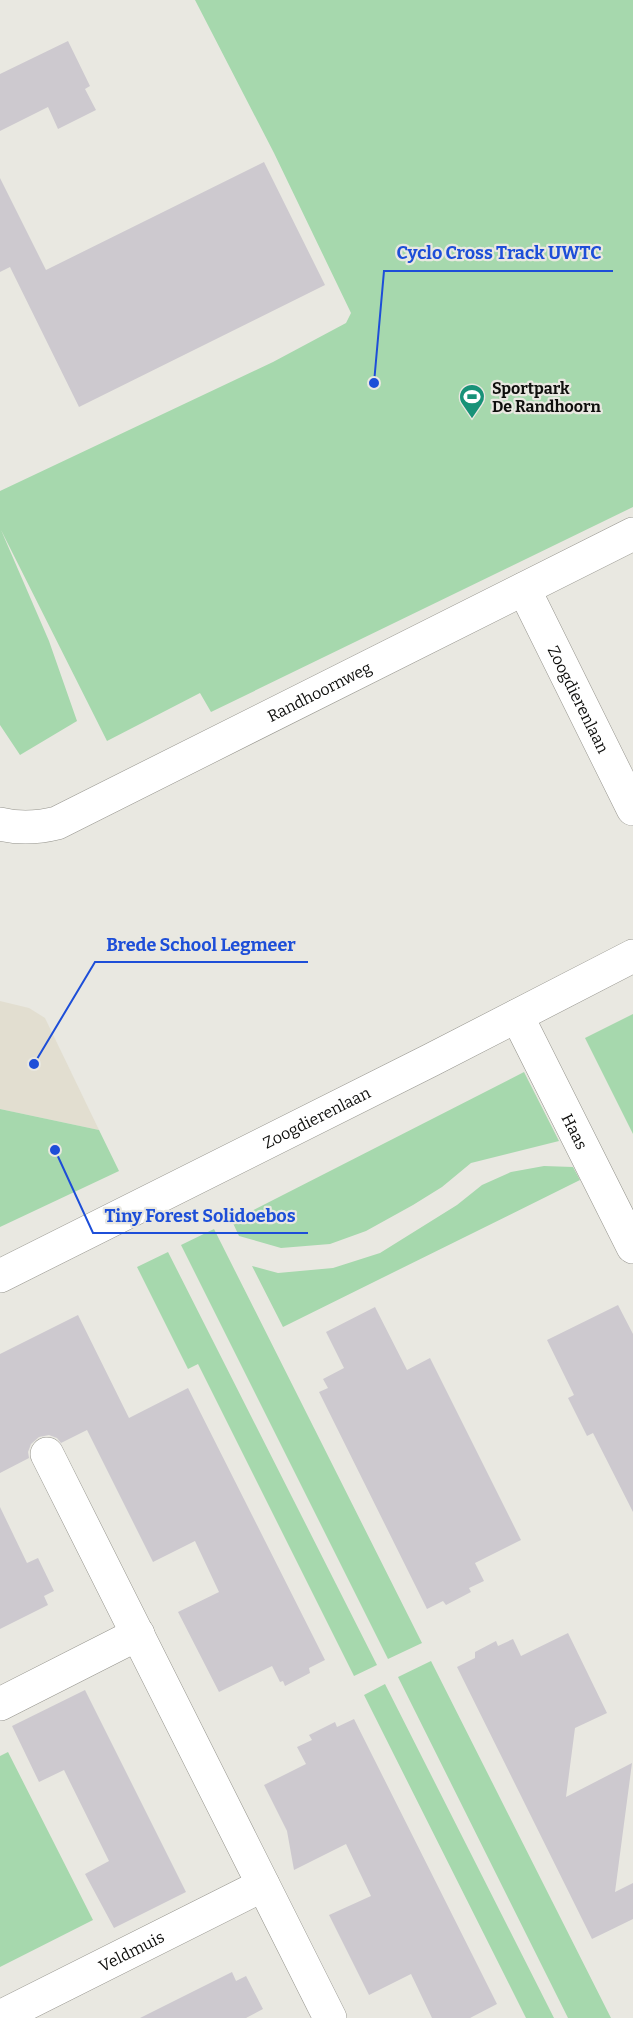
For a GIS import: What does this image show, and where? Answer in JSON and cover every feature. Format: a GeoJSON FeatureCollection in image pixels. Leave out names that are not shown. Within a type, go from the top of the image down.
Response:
{"type":"FeatureCollection","features":[{"type":"Feature","properties":{"kind":"street","name":"Randhoornweg"},"geometry":{"type":"LineString","coordinates":[[0,824],[39,828],[57,823],[633,534]]}},
{"type":"Feature","properties":{"kind":"street","name":"Zoogdierenlaan"},"geometry":{"type":"LineString","coordinates":[[524,589],[633,809]]}},
{"type":"Feature","properties":{"kind":"street","name":"Zoogdierenlaan"},"geometry":{"type":"LineString","coordinates":[[0,1276],[633,956]]}},
{"type":"Feature","properties":{"kind":"street","name":"Haas"},"geometry":{"type":"LineString","coordinates":[[517,1016],[633,1246]]}},
{"type":"Feature","properties":{"kind":"street"},"geometry":{"type":"LineString","coordinates":[[47,1454],[330,2018]]}},
{"type":"Feature","properties":{"kind":"street"},"geometry":{"type":"LineString","coordinates":[[0,1704],[138,1634]]}},
{"type":"Feature","properties":{"kind":"street","name":"Veldmuis"},"geometry":{"type":"LineString","coordinates":[[0,2017],[263,1885]]}},
{"type":"Feature","properties":{"kind":"shaded area"},"geometry":{"type":"Polygon","coordinates":[[[0,1001],[29,1008],[45,1018],[99,1130],[0,1109],[0,1001]]]}},
{"type":"Feature","properties":{"kind":"green space","name":"Sportpark De Randhoorn"},"geometry":{"type":"Polygon","coordinates":[[[195,0],[633,0],[633,507],[211,712],[200,693],[107,741],[1,530],[49,641],[77,721],[20,755],[0,725],[0,491],[273,362],[346,323],[351,313],[274,153],[195,0]]]}},
{"type":"Feature","properties":{"kind":"green space"},"geometry":{"type":"Polygon","coordinates":[[[633,1014],[633,1134],[585,1038],[633,1014]]]}},
{"type":"Feature","properties":{"kind":"green space"},"geometry":{"type":"Polygon","coordinates":[[[524,1072],[559,1141],[471,1163],[442,1187],[413,1205],[366,1231],[330,1244],[281,1248],[239,1236],[232,1221],[524,1072]]]}},
{"type":"Feature","properties":{"kind":"green space"},"geometry":{"type":"Polygon","coordinates":[[[0,1109],[99,1130],[119,1171],[0,1227],[0,1109]]]}},
{"type":"Feature","properties":{"kind":"green space"},"geometry":{"type":"Polygon","coordinates":[[[544,1166],[573,1167],[580,1180],[283,1327],[252,1266],[278,1273],[333,1268],[380,1253],[457,1205],[482,1185],[511,1172],[544,1166]]]}},
{"type":"Feature","properties":{"kind":"green space"},"geometry":{"type":"Polygon","coordinates":[[[214,1229],[422,1643],[388,1659],[181,1245],[214,1229]]]}},
{"type":"Feature","properties":{"kind":"green space"},"geometry":{"type":"Polygon","coordinates":[[[168,1252],[377,1665],[354,1676],[198,1364],[188,1369],[137,1267],[168,1252]]]}},
{"type":"Feature","properties":{"kind":"green space"},"geometry":{"type":"Polygon","coordinates":[[[431,1661],[611,2018],[568,2018],[398,1677],[431,1661]]]}},
{"type":"Feature","properties":{"kind":"green space"},"geometry":{"type":"Polygon","coordinates":[[[385,1684],[554,2018],[526,2018],[364,1695],[385,1684]]]}},
{"type":"Feature","properties":{"kind":"green space"},"geometry":{"type":"Polygon","coordinates":[[[8,1752],[93,1920],[0,1967],[0,1756],[8,1752]]]}},
{"type":"Feature","properties":{"kind":"building"},"geometry":{"type":"Polygon","coordinates":[[[68,41],[90,86],[85,89],[96,110],[58,129],[48,107],[0,131],[0,74],[68,41]]]}},
{"type":"Feature","properties":{"kind":"building"},"geometry":{"type":"Polygon","coordinates":[[[264,162],[325,285],[79,407],[10,267],[0,272],[0,178],[46,270],[264,162]]]}},
{"type":"Feature","properties":{"kind":"building"},"geometry":{"type":"Polygon","coordinates":[[[618,1305],[633,1334],[633,1512],[593,1433],[587,1436],[568,1398],[574,1395],[547,1340],[618,1305]]]}},
{"type":"Feature","properties":{"kind":"building"},"geometry":{"type":"Polygon","coordinates":[[[375,1307],[407,1370],[430,1358],[521,1540],[475,1563],[484,1581],[469,1588],[471,1592],[446,1605],[443,1601],[427,1609],[319,1392],[328,1388],[323,1379],[344,1368],[326,1332],[375,1307]]]}},
{"type":"Feature","properties":{"kind":"building"},"geometry":{"type":"Polygon","coordinates":[[[78,1315],[129,1418],[188,1388],[325,1660],[309,1668],[310,1673],[285,1686],[283,1681],[280,1682],[272,1666],[219,1692],[178,1612],[219,1592],[195,1541],[153,1562],[87,1430],[61,1443],[57,1438],[49,1435],[39,1437],[31,1444],[28,1452],[29,1458],[0,1473],[0,1354],[78,1315]]]}},
{"type":"Feature","properties":{"kind":"building"},"geometry":{"type":"Polygon","coordinates":[[[0,1507],[27,1563],[38,1558],[54,1591],[44,1596],[48,1605],[0,1629],[0,1507]]]}},
{"type":"Feature","properties":{"kind":"building"},"geometry":{"type":"Polygon","coordinates":[[[568,1633],[607,1713],[575,1728],[566,1797],[632,1763],[615,1892],[633,1883],[633,1919],[592,1939],[457,1667],[475,1658],[475,1652],[496,1641],[498,1646],[513,1639],[521,1656],[568,1633]]]}},
{"type":"Feature","properties":{"kind":"building"},"geometry":{"type":"Polygon","coordinates":[[[85,1690],[186,1892],[114,1928],[85,1874],[109,1861],[64,1770],[39,1782],[12,1726],[85,1690]]]}},
{"type":"Feature","properties":{"kind":"building"},"geometry":{"type":"Polygon","coordinates":[[[354,1719],[497,2004],[470,2018],[432,2018],[411,1974],[369,1995],[329,1915],[371,1896],[346,1844],[294,1870],[287,1831],[264,1785],[306,1764],[297,1747],[312,1740],[309,1735],[335,1722],[337,1727],[354,1719]]]}},
{"type":"Feature","properties":{"kind":"building"},"geometry":{"type":"Polygon","coordinates":[[[232,1972],[236,1981],[246,1976],[263,2009],[246,2018],[140,2018],[232,1972]]]}},
{"type":"Feature","properties":{"kind":"place","name":"Cyclo Cross Track UWTC"},"geometry":{"type":"Point","coordinates":[374,383]}},
{"type":"Feature","properties":{"kind":"place","name":"Sportpark De Randhoorn"},"geometry":{"type":"Point","coordinates":[472,420]}},
{"type":"Feature","properties":{"kind":"place","name":"Brede School Legmeer"},"geometry":{"type":"Point","coordinates":[34,1064]}},
{"type":"Feature","properties":{"kind":"place","name":"Tiny Forest Solidoebos"},"geometry":{"type":"Point","coordinates":[55,1150]}}]}
